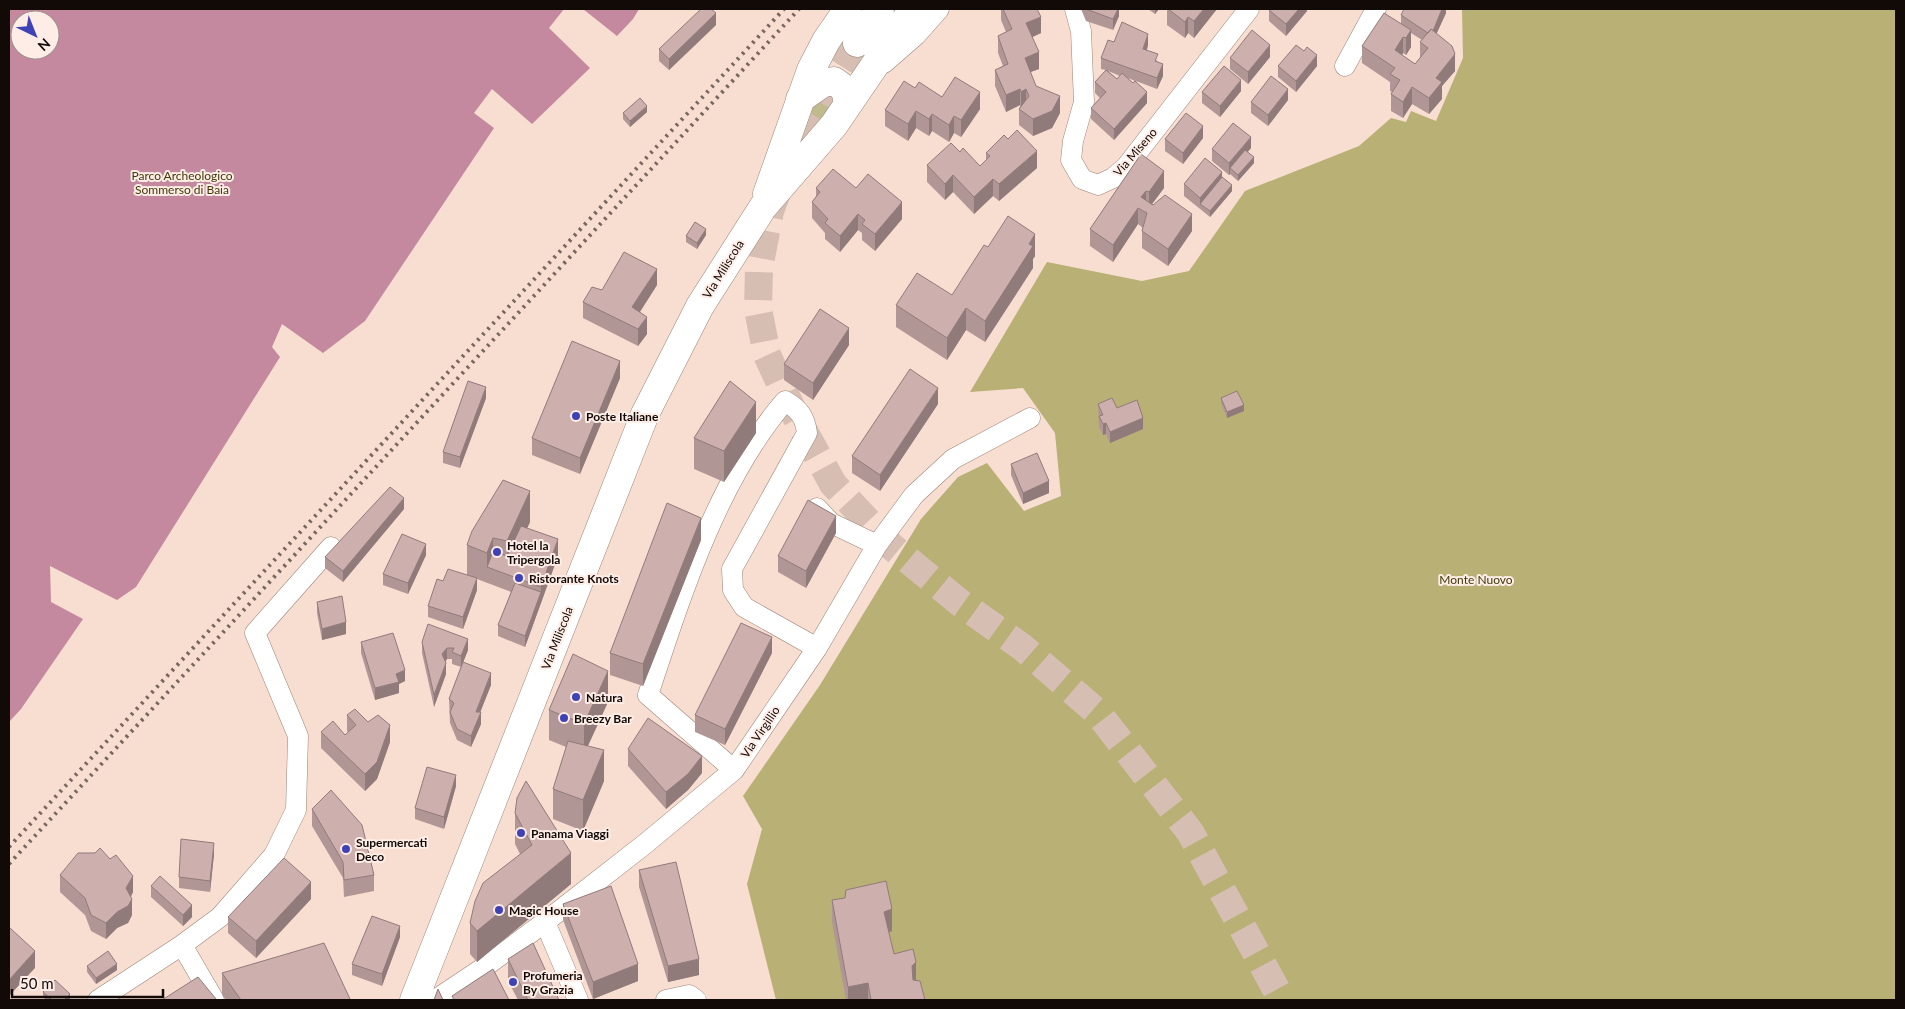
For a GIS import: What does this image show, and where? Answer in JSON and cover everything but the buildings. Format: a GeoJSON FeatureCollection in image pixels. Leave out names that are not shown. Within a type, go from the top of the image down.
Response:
{"type":"FeatureCollection","features":[{"type":"Feature","properties":{"kind":"street","name":"Via Miliscola"},"geometry":{"type":"LineString","coordinates":[[763,207],[811,70],[826,41],[848,9]]}},
{"type":"Feature","properties":{"kind":"street"},"geometry":{"type":"LineString","coordinates":[[857,43],[880,9]]}},
{"type":"Feature","properties":{"kind":"street","name":"Via Miliscola"},"geometry":{"type":"LineString","coordinates":[[414,1000],[645,414],[700,306],[763,207],[814,149],[848,104],[913,9]]}},
{"type":"Feature","properties":{"kind":"street"},"geometry":{"type":"LineString","coordinates":[[826,41],[832,56],[843,66],[872,70],[898,52],[939,9]]}},
{"type":"Feature","properties":{"kind":"street","name":"Via Miseno"},"geometry":{"type":"LineString","coordinates":[[1075,9],[1081,31],[1084,102],[1073,141],[1071,160],[1082,179],[1098,185],[1114,178],[1126,167],[1249,9]]}},
{"type":"Feature","properties":{"kind":"street"},"geometry":{"type":"LineString","coordinates":[[1345,66],[1376,9]]}},
{"type":"Feature","properties":{"kind":"street"},"geometry":{"type":"LineString","coordinates":[[800,100],[823,83],[834,81],[845,89],[848,104]]}},
{"type":"Feature","properties":{"kind":"street"},"geometry":{"type":"LineString","coordinates":[[734,770],[648,695],[678,605],[721,504],[765,424],[785,401],[795,407],[805,421],[807,433],[732,568],[733,590],[744,607],[816,648]]}},
{"type":"Feature","properties":{"kind":"street","name":"Via Virgillio"},"geometry":{"type":"LineString","coordinates":[[435,1000],[486,966],[545,922],[645,844],[734,770],[816,648],[877,545],[914,495],[953,459],[1030,418]]}},
{"type":"Feature","properties":{"kind":"street"},"geometry":{"type":"LineString","coordinates":[[814,505],[830,522],[877,545]]}},
{"type":"Feature","properties":{"kind":"street"},"geometry":{"type":"LineString","coordinates":[[98,1000],[182,945],[220,917],[274,855],[296,810],[298,736],[256,633],[331,547]]}},
{"type":"Feature","properties":{"kind":"street"},"geometry":{"type":"LineString","coordinates":[[545,922],[578,1000]]}},
{"type":"Feature","properties":{"kind":"street"},"geometry":{"type":"LineString","coordinates":[[182,945],[214,1000]]}},
{"type":"Feature","properties":{"kind":"street"},"geometry":{"type":"LineString","coordinates":[[666,1000],[689,995],[696,1000]]}},
{"type":"Feature","properties":{"kind":"shaded area","name":"Parco Archeologico Sommerso di Baia"},"geometry":{"type":"Polygon","coordinates":[[[9,9],[564,9],[549,28],[590,68],[532,124],[492,89],[474,113],[494,128],[365,321],[323,353],[282,324],[272,347],[280,357],[136,587],[117,600],[50,566],[51,602],[83,619],[21,709],[9,722],[9,9]]]}},
{"type":"Feature","properties":{"kind":"shaded area"},"geometry":{"type":"Polygon","coordinates":[[[583,9],[639,9],[633,19],[617,36],[583,9]]]}},
{"type":"Feature","properties":{"kind":"shaded area"},"geometry":{"type":"Polygon","coordinates":[[[824,90],[839,98],[803,142],[800,141],[807,109],[824,90]]]}},
{"type":"Feature","properties":{"kind":"green space","name":"Monte Nuovo"},"geometry":{"type":"Polygon","coordinates":[[[1462,9],[1896,9],[1896,1000],[776,1000],[747,884],[762,829],[743,796],[820,685],[921,519],[958,477],[987,463],[1024,511],[1061,496],[1055,433],[1023,388],[970,392],[1047,262],[1142,281],[1189,271],[1245,191],[1359,146],[1391,118],[1406,122],[1411,111],[1436,121],[1463,58],[1462,9]]]}},
{"type":"Feature","properties":{"kind":"tunnel"},"geometry":{"type":"LineString","coordinates":[[857,43],[806,126],[789,161],[770,211],[759,268],[758,309],[767,355],[793,411],[833,484],[891,546],[959,602],[1022,647],[1098,713],[1190,832],[1282,1000]]}},
{"type":"Feature","properties":{"kind":"railway"},"geometry":{"type":"LineString","coordinates":[[9,847],[784,9]]}},
{"type":"Feature","properties":{"kind":"railway"},"geometry":{"type":"LineString","coordinates":[[9,864],[799,9]]}},
{"type":"Feature","properties":{"kind":"place","name":"Poste Italiane"},"geometry":{"type":"Point","coordinates":[576,416]}},
{"type":"Feature","properties":{"kind":"place","name":"Hotel la Tripergola"},"geometry":{"type":"Point","coordinates":[497,552]}},
{"type":"Feature","properties":{"kind":"place","name":"Ristorante Knots"},"geometry":{"type":"Point","coordinates":[519,578]}},
{"type":"Feature","properties":{"kind":"place","name":"Natura"},"geometry":{"type":"Point","coordinates":[576,697]}},
{"type":"Feature","properties":{"kind":"place","name":"Breezy Bar"},"geometry":{"type":"Point","coordinates":[564,718]}},
{"type":"Feature","properties":{"kind":"place","name":"Panama Viaggi"},"geometry":{"type":"Point","coordinates":[521,833]}},
{"type":"Feature","properties":{"kind":"place","name":"Supermercati Deco"},"geometry":{"type":"Point","coordinates":[346,849]}},
{"type":"Feature","properties":{"kind":"place","name":"Magic House"},"geometry":{"type":"Point","coordinates":[499,910]}},
{"type":"Feature","properties":{"kind":"place","name":"Profumeria By Grazia"},"geometry":{"type":"Point","coordinates":[513,982]}}]}
